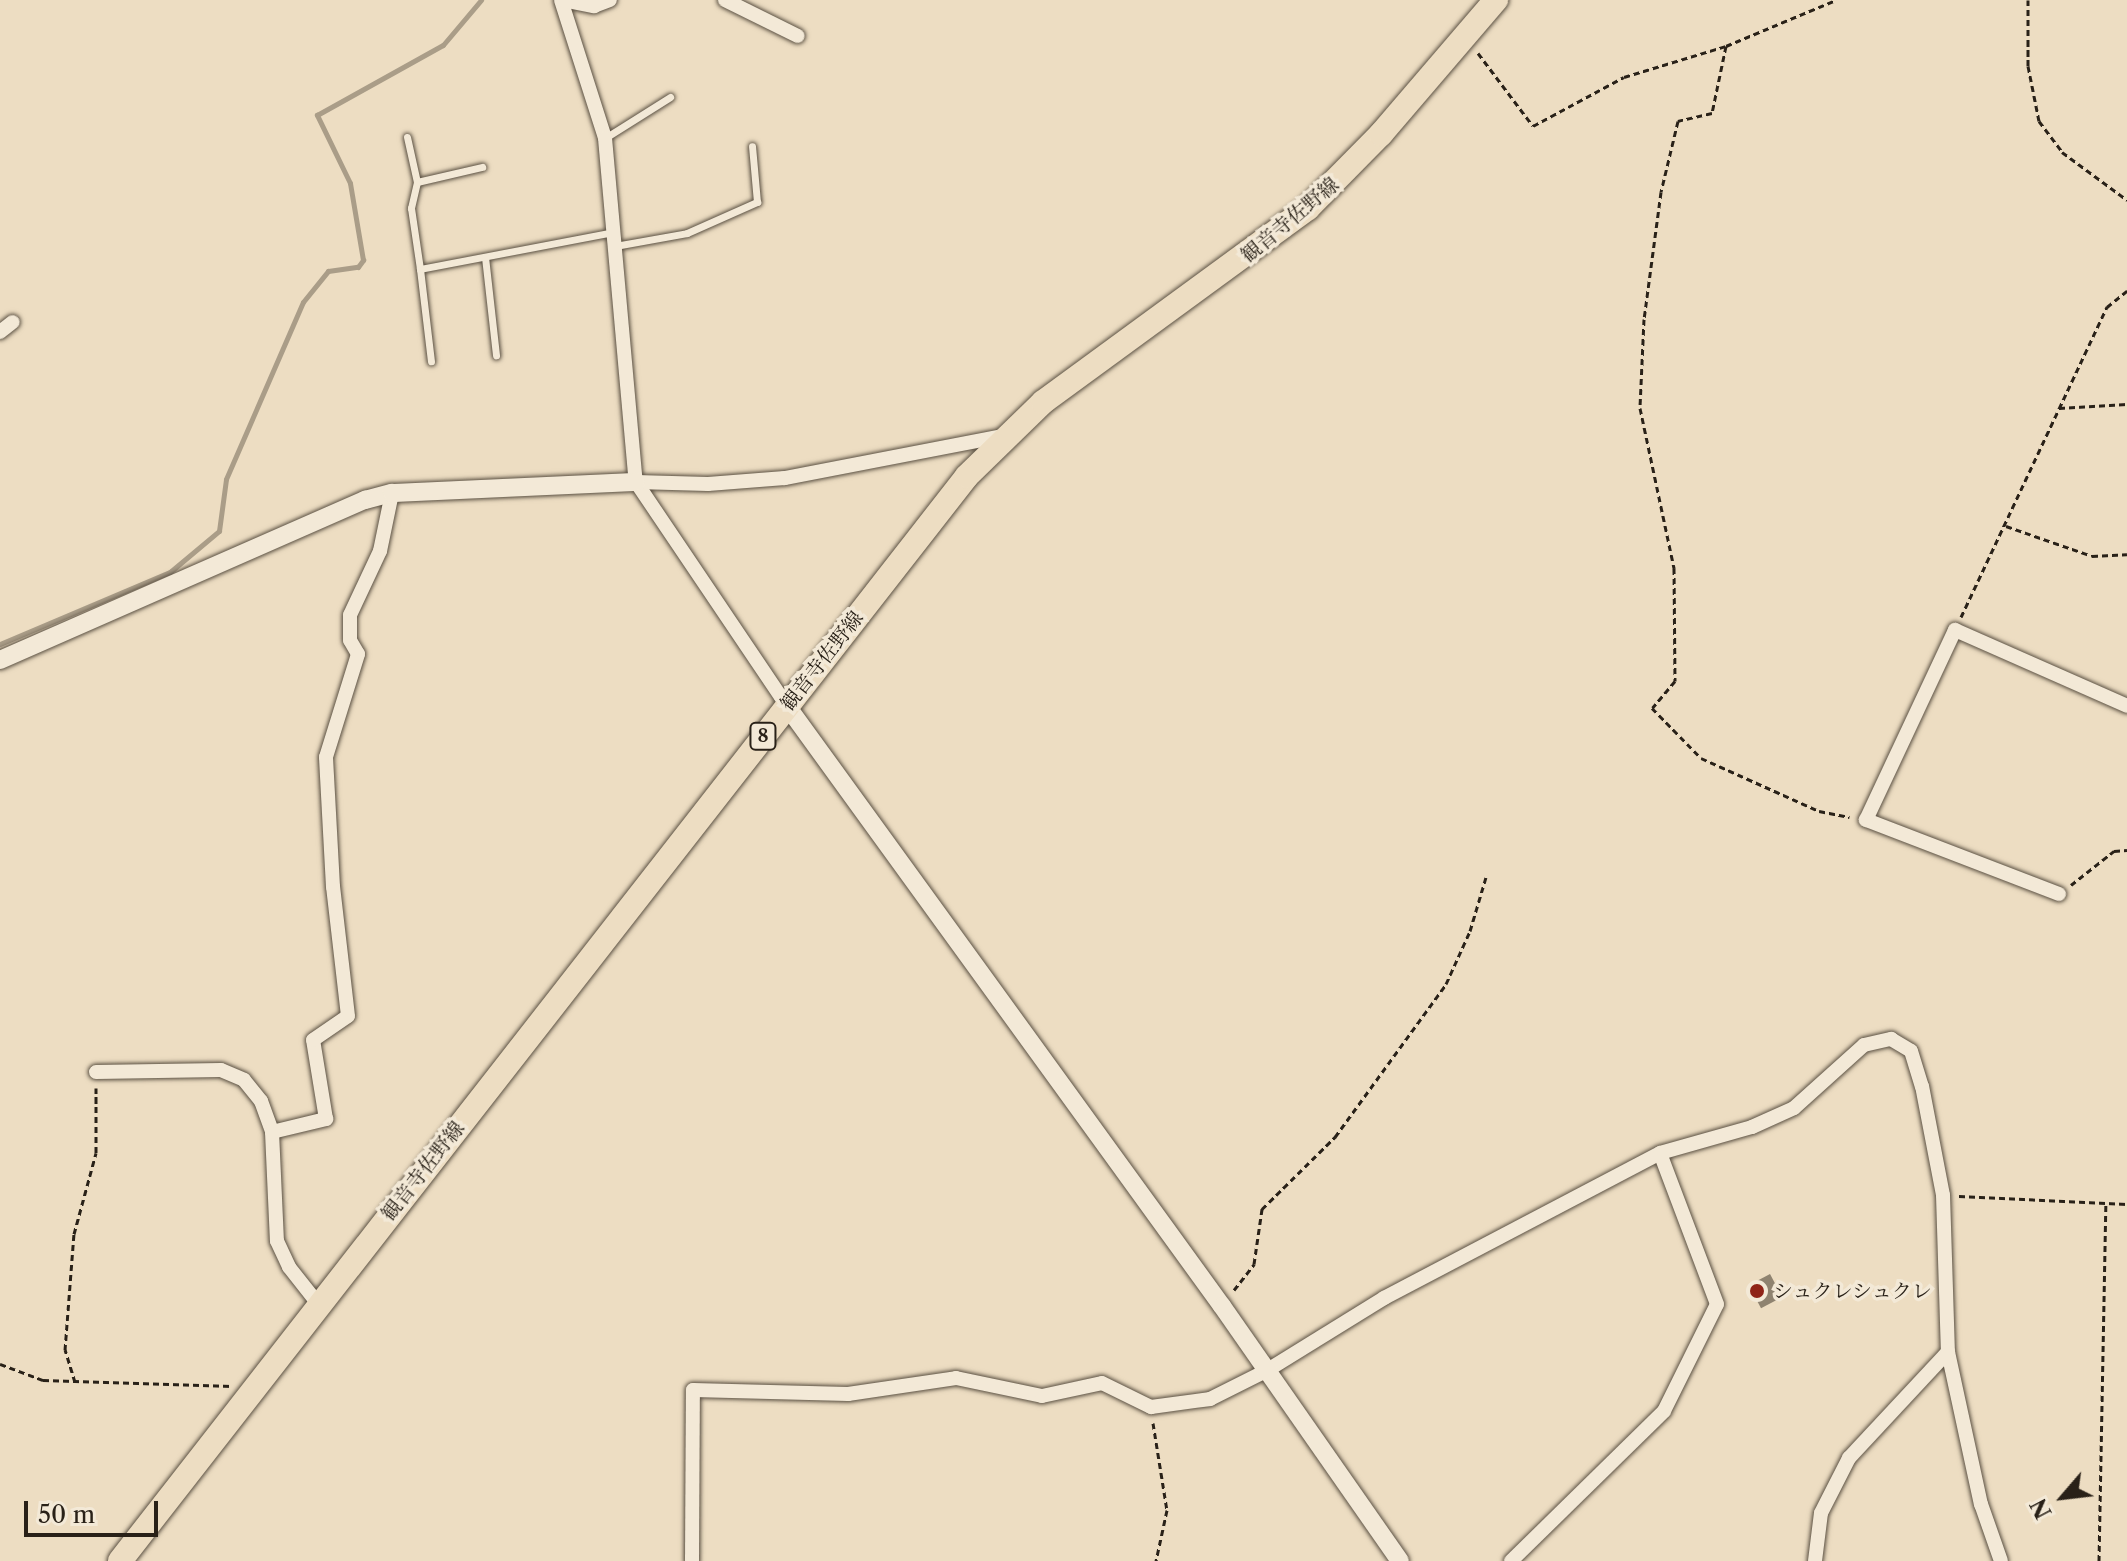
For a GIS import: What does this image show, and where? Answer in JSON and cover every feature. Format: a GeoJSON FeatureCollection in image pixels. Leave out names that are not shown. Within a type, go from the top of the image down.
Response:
{"type":"FeatureCollection","features":[{"type":"Feature","properties":{"kind":"main road","name":"観音寺佐野線"},"geometry":{"type":"LineString","coordinates":[[120,1561],[787,706],[1004,436],[1043,402],[1308,208],[1496,0]]}},
{"type":"Feature","properties":{"kind":"street"},"geometry":{"type":"LineString","coordinates":[[610,0],[594,6],[562,0],[605,138],[636,482],[787,706],[1222,1306],[1400,1561]]}},
{"type":"Feature","properties":{"kind":"street"},"geometry":{"type":"LineString","coordinates":[[725,0],[798,36]]}},
{"type":"Feature","properties":{"kind":"street"},"geometry":{"type":"LineString","coordinates":[[0,332],[13,322]]}},
{"type":"Feature","properties":{"kind":"street"},"geometry":{"type":"LineString","coordinates":[[0,660],[392,493],[636,482],[708,484],[785,478],[1004,436]]}},
{"type":"Feature","properties":{"kind":"street"},"geometry":{"type":"LineString","coordinates":[[272,1132],[326,1119],[313,1040],[348,1016],[333,887],[326,757],[358,654],[350,640],[350,615],[380,551],[392,493]]}},
{"type":"Feature","properties":{"kind":"street"},"geometry":{"type":"LineString","coordinates":[[2059,894],[1866,820],[1955,630],[2127,706]]}},
{"type":"Feature","properties":{"kind":"street"},"geometry":{"type":"LineString","coordinates":[[692,1561],[693,1390],[848,1394],[956,1378],[1042,1396],[1102,1383],[1151,1407],[1210,1399],[1266,1371],[1384,1298],[1660,1153],[1752,1127],[1794,1108],[1864,1045],[1891,1039],[1911,1051],[1943,1195],[1948,1352],[1977,1489],[2001,1561]]}},
{"type":"Feature","properties":{"kind":"street"},"geometry":{"type":"LineString","coordinates":[[96,1072],[221,1070],[244,1080],[261,1101],[272,1132],[277,1241],[289,1267],[319,1305]]}},
{"type":"Feature","properties":{"kind":"street"},"geometry":{"type":"LineString","coordinates":[[1511,1561],[1664,1411],[1717,1304],[1660,1153]]}},
{"type":"Feature","properties":{"kind":"street"},"geometry":{"type":"LineString","coordinates":[[1815,1561],[1821,1513],[1849,1458],[1948,1352]]}},
{"type":"Feature","properties":{"kind":"lane"},"geometry":{"type":"LineString","coordinates":[[605,138],[670,97]]}},
{"type":"Feature","properties":{"kind":"lane"},"geometry":{"type":"LineString","coordinates":[[407,137],[417,182],[411,208],[431,361]]}},
{"type":"Feature","properties":{"kind":"lane"},"geometry":{"type":"LineString","coordinates":[[420,269],[614,239],[687,233],[757,202],[752,146]]}},
{"type":"Feature","properties":{"kind":"lane"},"geometry":{"type":"LineString","coordinates":[[417,182],[482,167]]}},
{"type":"Feature","properties":{"kind":"lane"},"geometry":{"type":"LineString","coordinates":[[485,257],[496,355]]}},
{"type":"Feature","properties":{"kind":"path"},"geometry":{"type":"LineString","coordinates":[[1465,36],[1533,126],[1624,77],[1726,46],[1836,0]]}},
{"type":"Feature","properties":{"kind":"path"},"geometry":{"type":"LineString","coordinates":[[2028,0],[2028,66],[2039,121],[2062,152],[2127,200]]}},
{"type":"Feature","properties":{"kind":"path"},"geometry":{"type":"LineString","coordinates":[[1726,46],[1712,113],[1678,121],[1661,192],[1644,319],[1640,408],[1674,568],[1675,681],[1652,708],[1701,758],[1819,811],[1866,820]]}},
{"type":"Feature","properties":{"kind":"path"},"geometry":{"type":"LineString","coordinates":[[1955,630],[2107,307],[2127,291]]}},
{"type":"Feature","properties":{"kind":"path"},"geometry":{"type":"LineString","coordinates":[[2059,408],[2127,404]]}},
{"type":"Feature","properties":{"kind":"path"},"geometry":{"type":"LineString","coordinates":[[2006,526],[2092,556],[2127,554]]}},
{"type":"Feature","properties":{"kind":"path"},"geometry":{"type":"LineString","coordinates":[[2059,894],[2114,851],[2127,850]]}},
{"type":"Feature","properties":{"kind":"path"},"geometry":{"type":"LineString","coordinates":[[1222,1306],[1254,1264],[1262,1209],[1335,1137],[1446,984],[1470,931],[1486,877]]}},
{"type":"Feature","properties":{"kind":"path"},"geometry":{"type":"LineString","coordinates":[[75,1382],[65,1350],[74,1234],[96,1153],[96,1072]]}},
{"type":"Feature","properties":{"kind":"path"},"geometry":{"type":"LineString","coordinates":[[1943,1195],[2127,1204]]}},
{"type":"Feature","properties":{"kind":"path"},"geometry":{"type":"LineString","coordinates":[[2099,1561],[2106,1204]]}},
{"type":"Feature","properties":{"kind":"path"},"geometry":{"type":"LineString","coordinates":[[0,1364],[43,1380],[256,1386]]}},
{"type":"Feature","properties":{"kind":"path"},"geometry":{"type":"LineString","coordinates":[[1151,1407],[1167,1510],[1156,1561]]}},
{"type":"Feature","properties":{"kind":"building","name":"シュクレシュクレ"},"geometry":{"type":"Polygon","coordinates":[[[1770,1274],[1782,1297],[1761,1308],[1749,1285],[1770,1274]]]}},
{"type":"Feature","properties":{"kind":"waterway"},"geometry":{"type":"LineString","coordinates":[[0,644],[170,572],[219,531],[226,479],[303,302],[328,271],[358,267],[363,260],[350,183],[317,115],[443,45],[481,0]]}},
{"type":"Feature","properties":{"kind":"place","name":"シュクレシュクレ"},"geometry":{"type":"Point","coordinates":[1757,1291]}}]}
